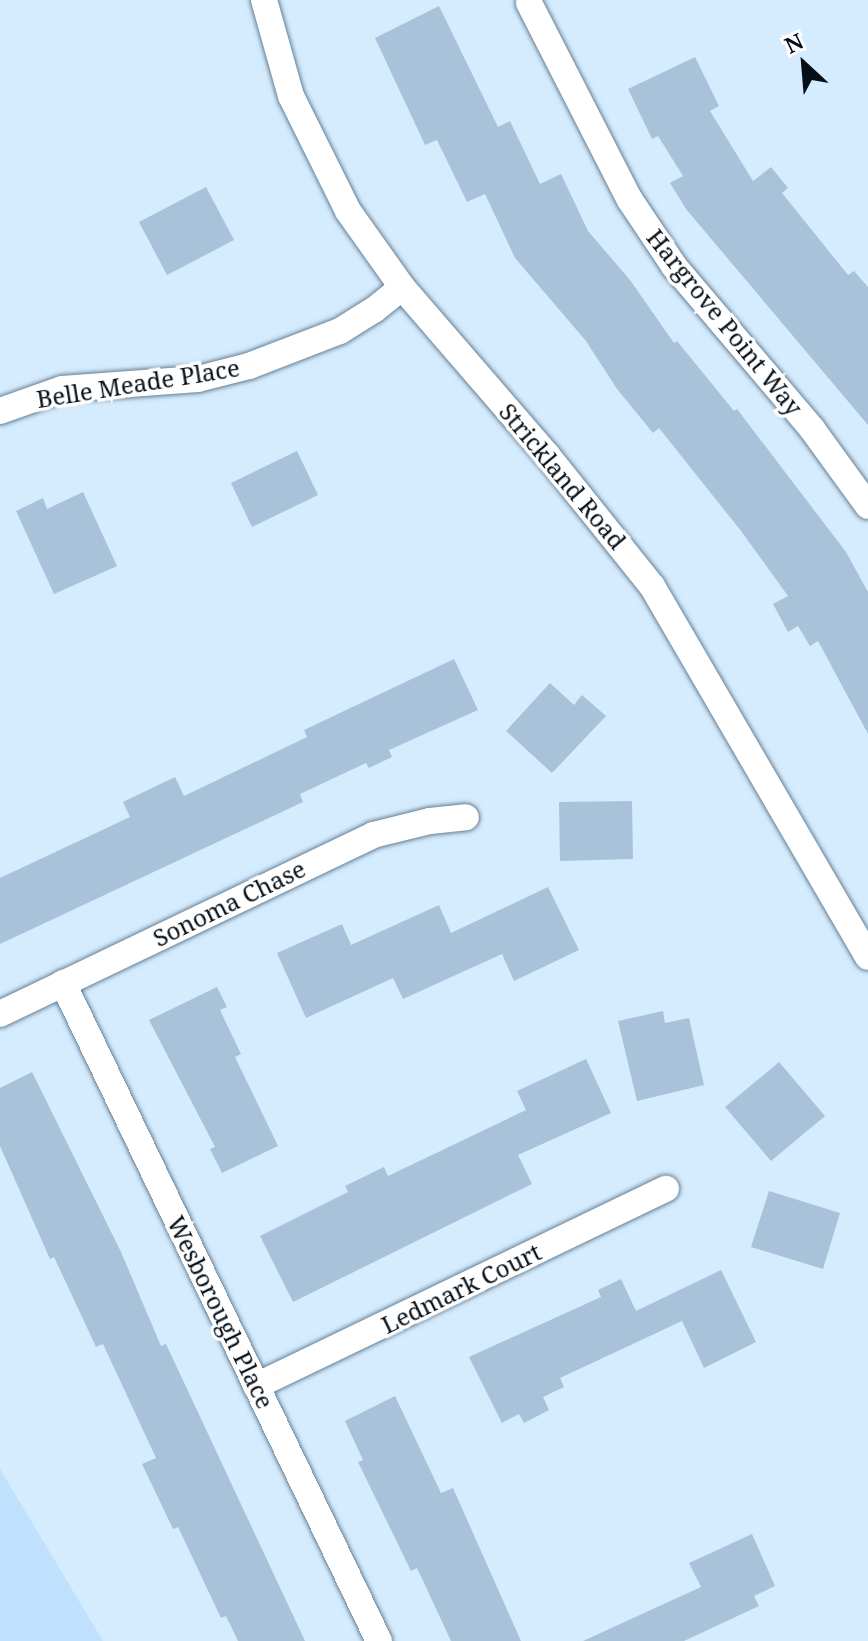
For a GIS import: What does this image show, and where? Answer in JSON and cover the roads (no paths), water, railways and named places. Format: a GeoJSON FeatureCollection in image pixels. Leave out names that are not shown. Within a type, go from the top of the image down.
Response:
{"type":"FeatureCollection","features":[{"type":"Feature","properties":{"kind":"street","name":"Strickland Road"},"geometry":{"type":"LineString","coordinates":[[264,0],[291,96],[322,164],[348,211],[402,287],[547,455],[652,586],[868,957]]}},
{"type":"Feature","properties":{"kind":"street","name":"Hargrove Point Way"},"geometry":{"type":"LineString","coordinates":[[529,3],[630,200],[681,276],[866,497]]}},
{"type":"Feature","properties":{"kind":"street","name":"Belle Meade Place"},"geometry":{"type":"LineString","coordinates":[[0,411],[62,389],[198,379],[249,366],[340,331],[374,310],[402,287]]}},
{"type":"Feature","properties":{"kind":"street","name":"Sonoma Chase"},"geometry":{"type":"LineString","coordinates":[[0,1014],[373,835],[430,821],[466,817]]}},
{"type":"Feature","properties":{"kind":"street","name":"Wesborough Place"},"geometry":{"type":"LineString","coordinates":[[63,983],[379,1641]]}},
{"type":"Feature","properties":{"kind":"street","name":"Ledmark Court"},"geometry":{"type":"LineString","coordinates":[[256,1386],[666,1189]]}}]}
